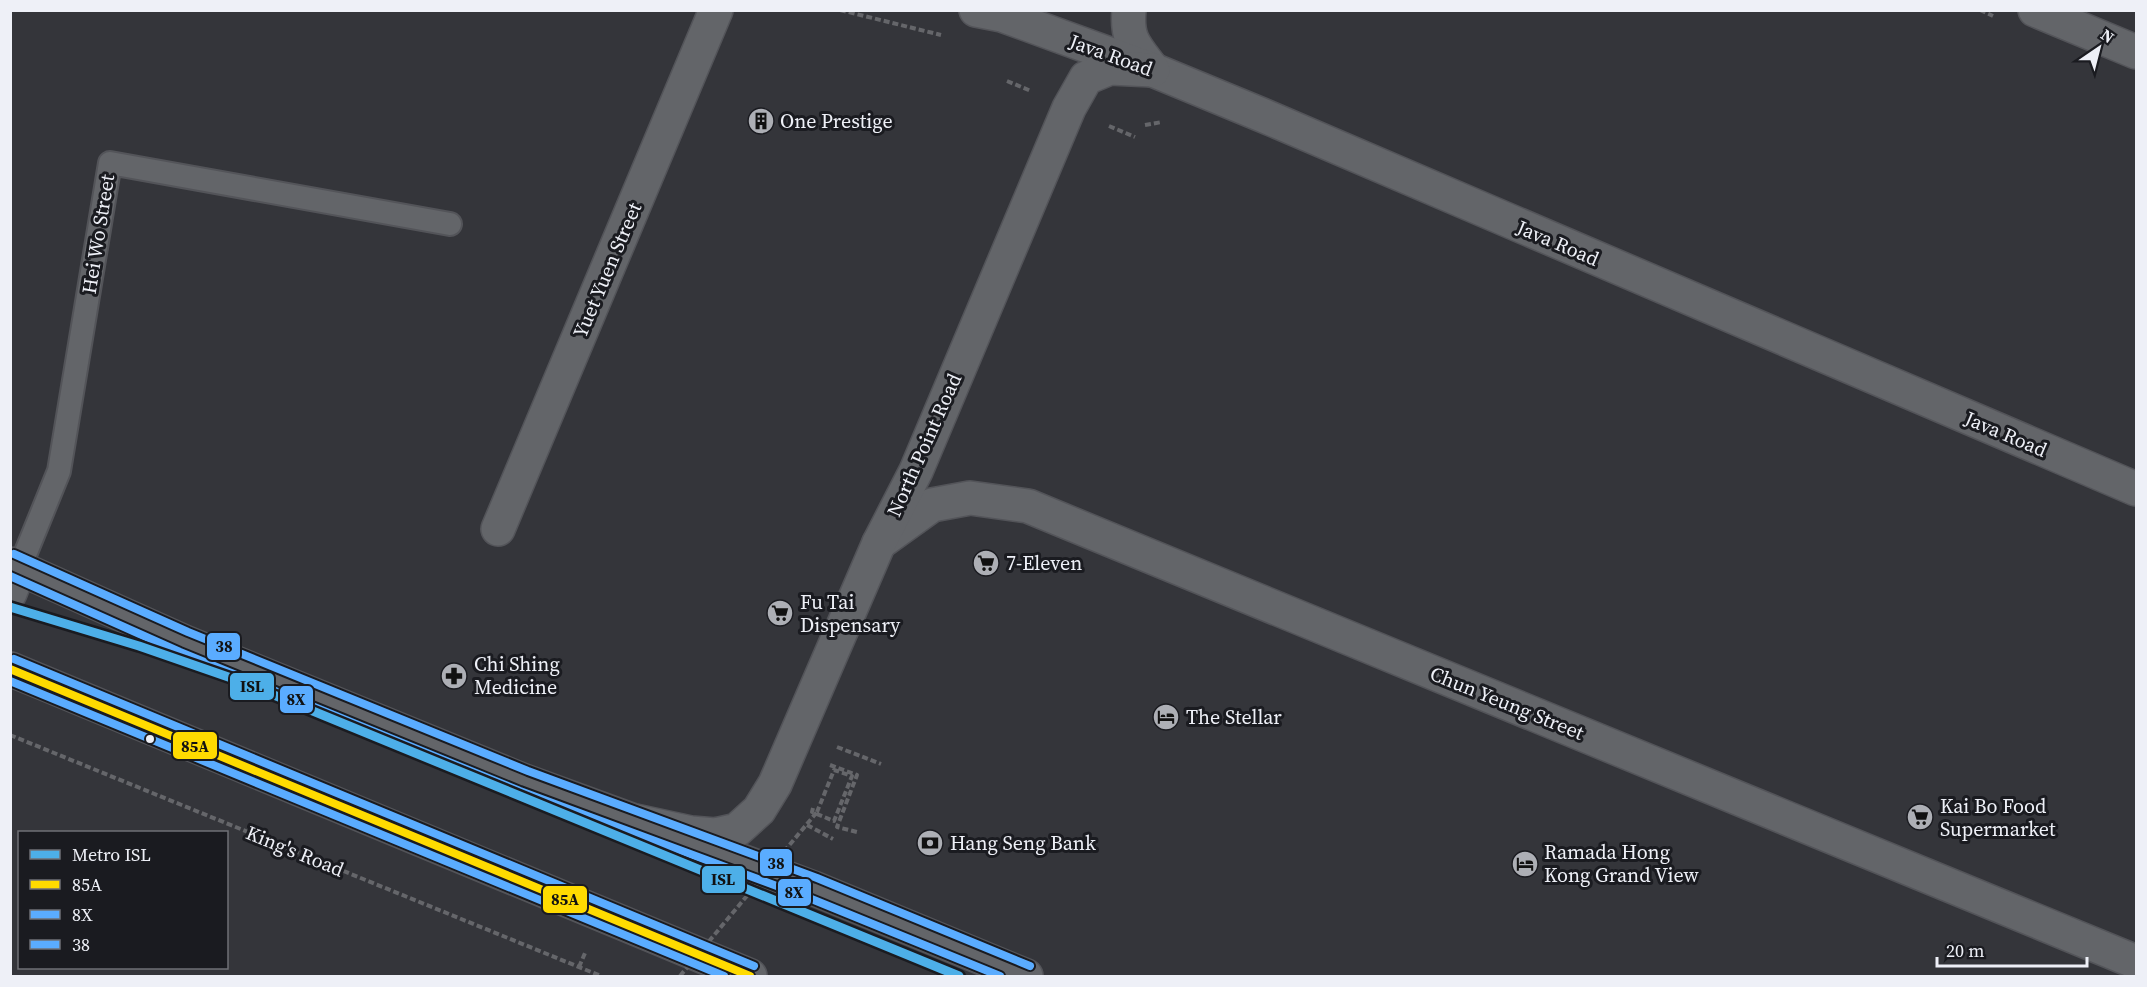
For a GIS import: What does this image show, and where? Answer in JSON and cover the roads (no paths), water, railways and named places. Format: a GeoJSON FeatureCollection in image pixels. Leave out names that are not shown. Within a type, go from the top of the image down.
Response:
{"type":"FeatureCollection","features":[{"type":"Feature","properties":{"kind":"street","name":"Yuet Yuen Street"},"geometry":{"type":"LineString","coordinates":[[498,529],[716,10]]}},
{"type":"Feature","properties":{"kind":"street","name":"Java Road"},"geometry":{"type":"LineString","coordinates":[[976,10],[1002,15],[1153,70],[2136,489]]}},
{"type":"Feature","properties":{"kind":"street"},"geometry":{"type":"LineString","coordinates":[[1129,10],[1127,30],[1136,48],[1153,70]]}},
{"type":"Feature","properties":{"kind":"street"},"geometry":{"type":"LineString","coordinates":[[2035,10],[2136,52]]}},
{"type":"Feature","properties":{"kind":"street","name":"North Point Road"},"geometry":{"type":"LineString","coordinates":[[631,820],[691,833],[715,835],[737,830],[759,810],[775,784],[879,543],[915,471],[1068,108],[1086,78],[1110,68],[1153,70]]}},
{"type":"Feature","properties":{"kind":"street","name":"Chun Yeung Street"},"geometry":{"type":"LineString","coordinates":[[879,543],[932,505],[970,498],[1028,506],[2136,962]]}},
{"type":"Feature","properties":{"kind":"street"},"geometry":{"type":"LineString","coordinates":[[14,575],[524,781],[813,888],[1026,976]]}},
{"type":"Feature","properties":{"kind":"street"},"geometry":{"type":"LineString","coordinates":[[10,669],[750,976]]}},
{"type":"Feature","properties":{"kind":"lane","name":"Hei Wo Street"},"geometry":{"type":"LineString","coordinates":[[14,575],[58,471],[110,164],[450,224]]}},
{"type":"Feature","properties":{"kind":"metro line","name":"ISL"},"geometry":{"type":"LineString","coordinates":[[10,607],[139,646],[237,680],[959,976]]}},
{"type":"Feature","properties":{"kind":"place","name":"One Prestige"},"geometry":{"type":"Point","coordinates":[761,121]}},
{"type":"Feature","properties":{"kind":"place","name":"7-Eleven"},"geometry":{"type":"Point","coordinates":[986,563]}},
{"type":"Feature","properties":{"kind":"place","name":"Fu Tai Dispensary"},"geometry":{"type":"Point","coordinates":[780,613]}},
{"type":"Feature","properties":{"kind":"place","name":"Chi Shing Medicine"},"geometry":{"type":"Point","coordinates":[454,676]}},
{"type":"Feature","properties":{"kind":"place","name":"The Stellar"},"geometry":{"type":"Point","coordinates":[1166,717]}},
{"type":"Feature","properties":{"kind":"place","name":"Kai Bo Food Supermarket"},"geometry":{"type":"Point","coordinates":[1920,817]}},
{"type":"Feature","properties":{"kind":"place","name":"Hang Seng Bank"},"geometry":{"type":"Point","coordinates":[930,843]}},
{"type":"Feature","properties":{"kind":"place","name":"Ramada Hong Kong Grand View"},"geometry":{"type":"Point","coordinates":[1525,864]}}]}
